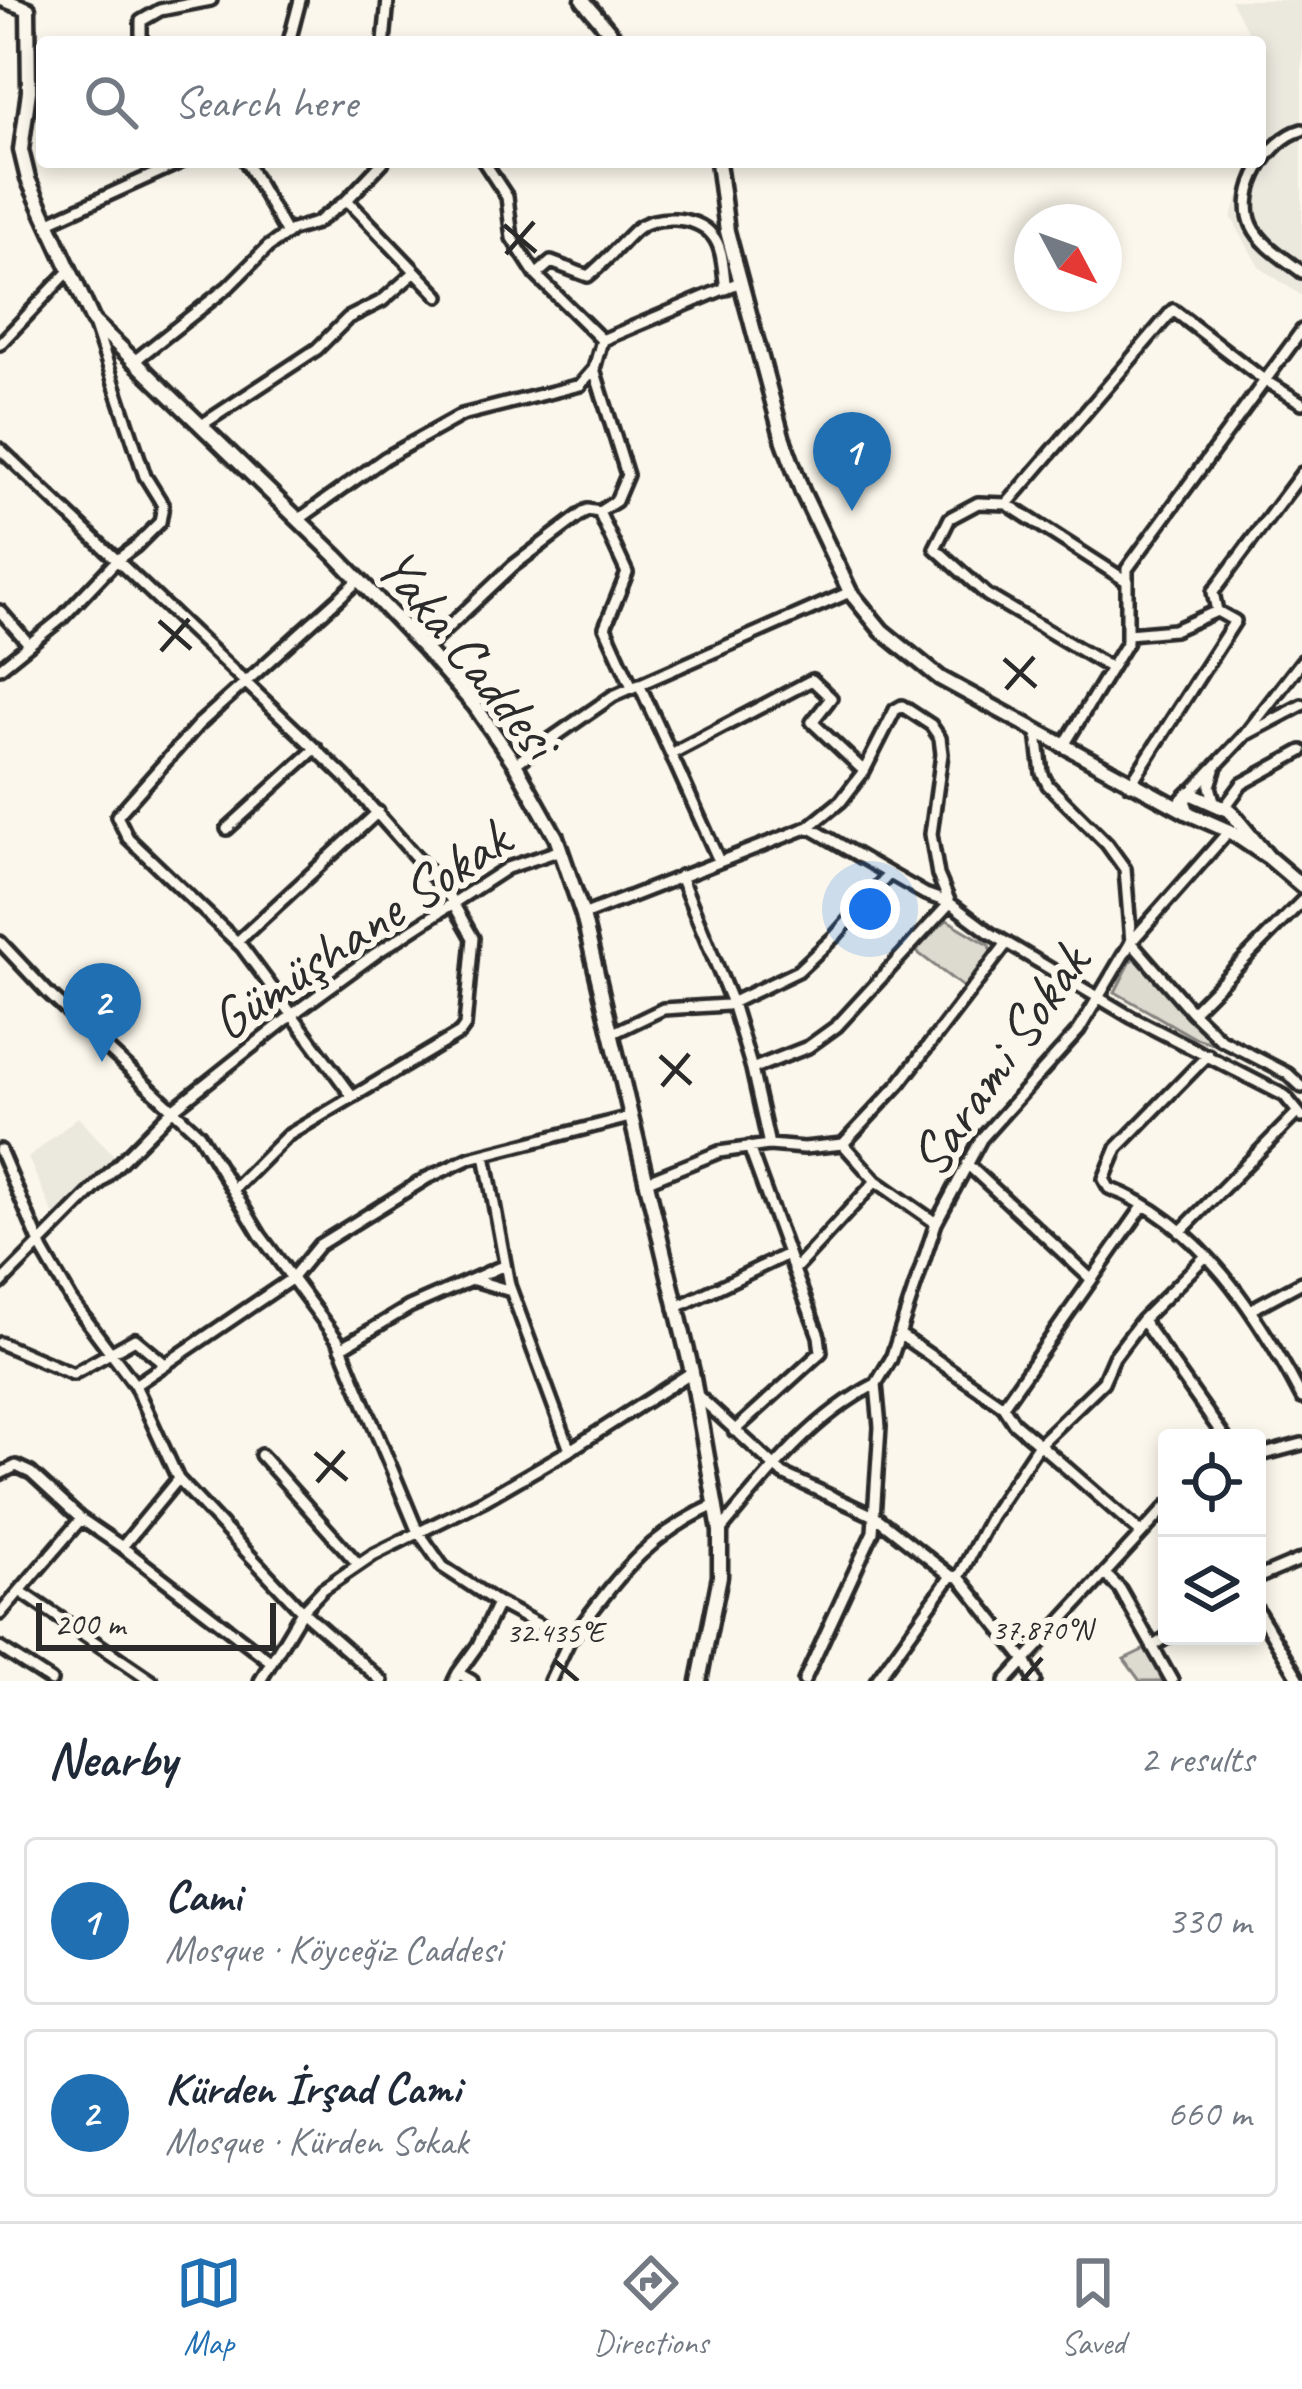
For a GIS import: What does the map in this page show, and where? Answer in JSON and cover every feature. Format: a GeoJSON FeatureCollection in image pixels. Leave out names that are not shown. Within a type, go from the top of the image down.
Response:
{"type":"FeatureCollection","features":[{"type":"Feature","properties":{"kind":"street","name":"Yaka Caddesi"},"geometry":{"type":"LineString","coordinates":[[4,0],[30,4],[35,90],[21,149],[28,179],[93,321],[425,649],[475,706],[515,764],[561,850],[583,915],[692,1372],[720,1531],[720,1576],[699,1681]]}},
{"type":"Feature","properties":{"kind":"street"},"geometry":{"type":"LineString","coordinates":[[141,36],[141,21],[160,10],[211,0]]}},
{"type":"Feature","properties":{"kind":"street"},"geometry":{"type":"LineString","coordinates":[[291,36],[299,0]]}},
{"type":"Feature","properties":{"kind":"street"},"geometry":{"type":"LineString","coordinates":[[385,36],[388,0]]}},
{"type":"Feature","properties":{"kind":"street"},"geometry":{"type":"LineString","coordinates":[[583,0],[608,36]]}},
{"type":"Feature","properties":{"kind":"street"},"geometry":{"type":"LineString","coordinates":[[1266,157],[1288,134],[1302,130]]}},
{"type":"Feature","properties":{"kind":"street"},"geometry":{"type":"LineString","coordinates":[[47,223],[168,168]]}},
{"type":"Feature","properties":{"kind":"street"},"geometry":{"type":"LineString","coordinates":[[249,168],[287,233]]}},
{"type":"Feature","properties":{"kind":"street"},"geometry":{"type":"LineString","coordinates":[[133,362],[228,287],[268,247],[287,233],[316,223],[347,200],[377,168]]}},
{"type":"Feature","properties":{"kind":"street"},"geometry":{"type":"LineString","coordinates":[[488,168],[507,197],[512,238],[536,275],[602,340]]}},
{"type":"Feature","properties":{"kind":"street"},"geometry":{"type":"LineString","coordinates":[[719,168],[727,231],[782,436],[802,491],[850,592],[882,631],[940,678],[1130,784],[1229,831],[1302,886]]}},
{"type":"Feature","properties":{"kind":"street"},"geometry":{"type":"LineString","coordinates":[[1262,168],[1248,207],[1258,235],[1302,272]]}},
{"type":"Feature","properties":{"kind":"street"},"geometry":{"type":"LineString","coordinates":[[347,200],[439,296]]}},
{"type":"Feature","properties":{"kind":"street"},"geometry":{"type":"LineString","coordinates":[[536,275],[551,262],[588,276],[654,218],[691,222],[711,232],[719,248],[726,289]]}},
{"type":"Feature","properties":{"kind":"street"},"geometry":{"type":"LineString","coordinates":[[0,344],[68,272]]}},
{"type":"Feature","properties":{"kind":"street"},"geometry":{"type":"LineString","coordinates":[[200,426],[317,349],[348,318],[382,301],[414,273]]}},
{"type":"Feature","properties":{"kind":"street"},"geometry":{"type":"LineString","coordinates":[[602,340],[740,282]]}},
{"type":"Feature","properties":{"kind":"street"},"geometry":{"type":"LineString","coordinates":[[1007,504],[1173,310],[1302,403]]}},
{"type":"Feature","properties":{"kind":"street"},"geometry":{"type":"LineString","coordinates":[[0,668],[62,617],[160,522],[164,505],[145,476],[93,321]]}},
{"type":"Feature","properties":{"kind":"street"},"geometry":{"type":"LineString","coordinates":[[1063,748],[1128,634],[1127,569],[1302,330]]}},
{"type":"Feature","properties":{"kind":"street"},"geometry":{"type":"LineString","coordinates":[[298,520],[424,434],[462,415],[580,385],[594,369],[602,340]]}},
{"type":"Feature","properties":{"kind":"street"},"geometry":{"type":"LineString","coordinates":[[425,649],[513,566],[587,510],[598,512],[616,501],[627,475],[594,369]]}},
{"type":"Feature","properties":{"kind":"street"},"geometry":{"type":"LineString","coordinates":[[0,448],[378,812],[454,903],[473,938],[465,1026],[450,1040],[287,1136],[235,1188]]}},
{"type":"Feature","properties":{"kind":"street"},"geometry":{"type":"LineString","coordinates":[[1130,784],[1235,621],[1217,610],[1214,592],[1302,473]]}},
{"type":"Feature","properties":{"kind":"street"},"geometry":{"type":"LineString","coordinates":[[1111,668],[987,596],[935,548],[950,518],[978,502],[1007,504],[1125,580]]}},
{"type":"Feature","properties":{"kind":"street"},"geometry":{"type":"LineString","coordinates":[[598,512],[627,573],[605,627],[671,754],[719,861]]}},
{"type":"Feature","properties":{"kind":"street"},"geometry":{"type":"LineString","coordinates":[[352,1097],[237,942],[128,838],[117,816],[199,725],[358,580]]}},
{"type":"Feature","properties":{"kind":"street"},"geometry":{"type":"LineString","coordinates":[[515,764],[613,696],[850,592]]}},
{"type":"Feature","properties":{"kind":"street"},"geometry":{"type":"LineString","coordinates":[[1128,634],[1174,630],[1217,610]]}},
{"type":"Feature","properties":{"kind":"street"},"geometry":{"type":"LineString","coordinates":[[0,611],[29,644]]}},
{"type":"Feature","properties":{"kind":"street"},"geometry":{"type":"LineString","coordinates":[[1188,813],[1183,803],[1189,794],[1244,736],[1302,661]]}},
{"type":"Feature","properties":{"kind":"street"},"geometry":{"type":"LineString","coordinates":[[671,754],[812,680],[831,698],[812,722],[864,772]]}},
{"type":"Feature","properties":{"kind":"street"},"geometry":{"type":"LineString","coordinates":[[1244,736],[1302,705]]}},
{"type":"Feature","properties":{"kind":"street"},"geometry":{"type":"LineString","coordinates":[[583,915],[808,827],[842,801],[864,772],[895,710],[902,706],[932,725],[940,738],[931,834],[938,875],[950,903]]}},
{"type":"Feature","properties":{"kind":"street"},"geometry":{"type":"LineString","coordinates":[[1036,733],[1048,785],[1107,844],[1125,869],[1131,942],[1220,1039],[1288,1074],[1302,1087]]}},
{"type":"Feature","properties":{"kind":"street"},"geometry":{"type":"LineString","coordinates":[[227,829],[316,748]]}},
{"type":"Feature","properties":{"kind":"street"},"geometry":{"type":"LineString","coordinates":[[1224,808],[1242,784],[1302,751]]}},
{"type":"Feature","properties":{"kind":"street"},"geometry":{"type":"LineString","coordinates":[[1217,765],[1210,786],[1237,823],[1229,831]]}},
{"type":"Feature","properties":{"kind":"street"},"geometry":{"type":"LineString","coordinates":[[1152,795],[1189,794],[1224,808],[1268,857]]}},
{"type":"Feature","properties":{"kind":"street"},"geometry":{"type":"LineString","coordinates":[[237,942],[378,812]]}},
{"type":"Feature","properties":{"kind":"street"},"geometry":{"type":"LineString","coordinates":[[1213,826],[1213,853]]}},
{"type":"Feature","properties":{"kind":"street"},"geometry":{"type":"LineString","coordinates":[[808,827],[950,903],[1131,1017],[1285,1096],[1300,1114],[1180,1232]]}},
{"type":"Feature","properties":{"kind":"street","name":"Sarami Sokak"},"geometry":{"type":"LineString","coordinates":[[804,1681],[873,1532],[880,1427],[876,1384],[892,1359],[936,1223],[981,1139],[1079,1030],[1131,942],[1229,831]]}},
{"type":"Feature","properties":{"kind":"street","name":"Gümüşhane Sokak"},"geometry":{"type":"LineString","coordinates":[[0,1284],[171,1111],[292,1015],[507,868],[561,850]]}},
{"type":"Feature","properties":{"kind":"street"},"geometry":{"type":"LineString","coordinates":[[611,1034],[662,1009],[732,1003],[798,971],[889,874]]}},
{"type":"Feature","properties":{"kind":"street"},"geometry":{"type":"LineString","coordinates":[[680,876],[732,1003],[769,1145]]}},
{"type":"Feature","properties":{"kind":"street"},"geometry":{"type":"LineString","coordinates":[[752,1069],[808,1047],[837,1026],[950,903]]}},
{"type":"Feature","properties":{"kind":"street"},"geometry":{"type":"LineString","coordinates":[[1192,1012],[1301,905]]}},
{"type":"Feature","properties":{"kind":"street"},"geometry":{"type":"LineString","coordinates":[[0,942],[199,1133],[260,1235],[341,1348],[417,1530],[443,1567],[569,1642]]}},
{"type":"Feature","properties":{"kind":"street"},"geometry":{"type":"LineString","coordinates":[[645,1181],[719,1152],[769,1145],[844,1144],[900,1083],[1007,943]]}},
{"type":"Feature","properties":{"kind":"street"},"geometry":{"type":"LineString","coordinates":[[1208,1055],[1117,1148],[1104,1179],[1109,1188],[1144,1205],[1180,1232],[1205,1257],[1268,1335],[1302,1398]]}},
{"type":"Feature","properties":{"kind":"street"},"geometry":{"type":"LineString","coordinates":[[135,1385],[291,1279],[319,1246],[360,1216],[428,1178],[485,1155],[630,1117]]}},
{"type":"Feature","properties":{"kind":"street"},"geometry":{"type":"LineString","coordinates":[[844,1144],[876,1181],[936,1223]]}},
{"type":"Feature","properties":{"kind":"street"},"geometry":{"type":"LineString","coordinates":[[730,1427],[821,1352],[749,1148]]}},
{"type":"Feature","properties":{"kind":"street"},"geometry":{"type":"LineString","coordinates":[[0,1150],[39,1241],[72,1300],[135,1385],[178,1479],[302,1611],[382,1681]]}},
{"type":"Feature","properties":{"kind":"street"},"geometry":{"type":"LineString","coordinates":[[485,1155],[511,1291],[570,1450]]}},
{"type":"Feature","properties":{"kind":"street"},"geometry":{"type":"LineString","coordinates":[[967,1164],[1091,1279]]}},
{"type":"Feature","properties":{"kind":"street"},"geometry":{"type":"LineString","coordinates":[[794,1270],[876,1181]]}},
{"type":"Feature","properties":{"kind":"street"},"geometry":{"type":"LineString","coordinates":[[1003,1406],[1144,1205]]}},
{"type":"Feature","properties":{"kind":"street"},"geometry":{"type":"LineString","coordinates":[[675,1308],[788,1254]]}},
{"type":"Feature","properties":{"kind":"street"},"geometry":{"type":"LineString","coordinates":[[876,1681],[955,1576],[1039,1444],[1103,1382],[1114,1357],[1142,1320],[1205,1257]]}},
{"type":"Feature","properties":{"kind":"street"},"geometry":{"type":"LineString","coordinates":[[341,1348],[409,1307],[505,1265]]}},
{"type":"Feature","properties":{"kind":"street"},"geometry":{"type":"LineString","coordinates":[[474,1280],[511,1291]]}},
{"type":"Feature","properties":{"kind":"street"},"geometry":{"type":"LineString","coordinates":[[1250,1310],[1302,1282]]}},
{"type":"Feature","properties":{"kind":"street"},"geometry":{"type":"LineString","coordinates":[[1142,1320],[1220,1429]]}},
{"type":"Feature","properties":{"kind":"street"},"geometry":{"type":"LineString","coordinates":[[899,1334],[1003,1406],[1014,1423],[1140,1532]]}},
{"type":"Feature","properties":{"kind":"street"},"geometry":{"type":"LineString","coordinates":[[0,1343],[73,1374],[135,1339],[166,1365]]}},
{"type":"Feature","properties":{"kind":"street"},"geometry":{"type":"LineString","coordinates":[[260,1681],[302,1611],[323,1589],[417,1530],[484,1500],[570,1450],[692,1372]]}},
{"type":"Feature","properties":{"kind":"street"},"geometry":{"type":"LineString","coordinates":[[720,1531],[829,1412],[876,1384]]}},
{"type":"Feature","properties":{"kind":"street"},"geometry":{"type":"LineString","coordinates":[[693,1389],[730,1427],[800,1484],[876,1517],[955,1576],[1025,1660],[1035,1681]]}},
{"type":"Feature","properties":{"kind":"street"},"geometry":{"type":"LineString","coordinates":[[702,1432],[710,1423],[730,1427]]}},
{"type":"Feature","properties":{"kind":"street"},"geometry":{"type":"LineString","coordinates":[[1266,1454],[1302,1444]]}},
{"type":"Feature","properties":{"kind":"street"},"geometry":{"type":"LineString","coordinates":[[261,1455],[358,1564]]}},
{"type":"Feature","properties":{"kind":"street"},"geometry":{"type":"LineString","coordinates":[[0,1474],[16,1466],[31,1473],[81,1519],[271,1661]]}},
{"type":"Feature","properties":{"kind":"street"},"geometry":{"type":"LineString","coordinates":[[122,1547],[178,1479]]}},
{"type":"Feature","properties":{"kind":"street"},"geometry":{"type":"LineString","coordinates":[[550,1681],[569,1642],[638,1552],[677,1522],[715,1505]]}},
{"type":"Feature","properties":{"kind":"street"},"geometry":{"type":"LineString","coordinates":[[1006,1681],[1158,1515]]}},
{"type":"Feature","properties":{"kind":"street"},"geometry":{"type":"LineString","coordinates":[[0,1614],[81,1519]]}},
{"type":"Feature","properties":{"kind":"street"},"geometry":{"type":"LineString","coordinates":[[1266,1574],[1302,1559]]}},
{"type":"Feature","properties":{"kind":"street"},"geometry":{"type":"LineString","coordinates":[[1106,1575],[1120,1589],[1172,1681]]}},
{"type":"Feature","properties":{"kind":"street"},"geometry":{"type":"LineString","coordinates":[[20,1591],[152,1681]]}},
{"type":"Feature","properties":{"kind":"street"},"geometry":{"type":"LineString","coordinates":[[472,1681],[456,1677],[498,1603]]}},
{"type":"Feature","properties":{"kind":"street"},"geometry":{"type":"LineString","coordinates":[[1266,1625],[1300,1681]]}},
{"type":"Feature","properties":{"kind":"street"},"geometry":{"type":"LineString","coordinates":[[1153,1646],[1158,1643]]}},
{"type":"Feature","properties":{"kind":"street"},"geometry":{"type":"LineString","coordinates":[[0,1648],[51,1681]]}},
{"type":"Feature","properties":{"kind":"shaded area"},"geometry":{"type":"Polygon","coordinates":[[[1230,0],[1302,0],[1302,296],[1259,267],[1231,217],[1249,168],[1266,168],[1266,36],[1251,36],[1230,0]]]}},
{"type":"Feature","properties":{"kind":"shaded area"},"geometry":{"type":"Polygon","coordinates":[[[947,920],[989,945],[991,952],[967,990],[914,950],[947,920]]]}},
{"type":"Feature","properties":{"kind":"shaded area"},"geometry":{"type":"Polygon","coordinates":[[[1132,959],[1138,959],[1223,1047],[1193,1037],[1115,992],[1132,959]]]}},
{"type":"Feature","properties":{"kind":"shaded area"},"geometry":{"type":"Polygon","coordinates":[[[78,1117],[115,1157],[115,1164],[56,1220],[28,1158],[78,1117]]]}},
{"type":"Feature","properties":{"kind":"shaded area"},"geometry":{"type":"Polygon","coordinates":[[[1147,1648],[1166,1681],[1140,1681],[1124,1659],[1147,1648]]]}},
{"type":"Feature","properties":{"kind":"place","name":"Cami"},"geometry":{"type":"Point","coordinates":[852,511]}},
{"type":"Feature","properties":{"kind":"place","name":"Kürden İrşad Cami"},"geometry":{"type":"Point","coordinates":[102,1062]}}]}
